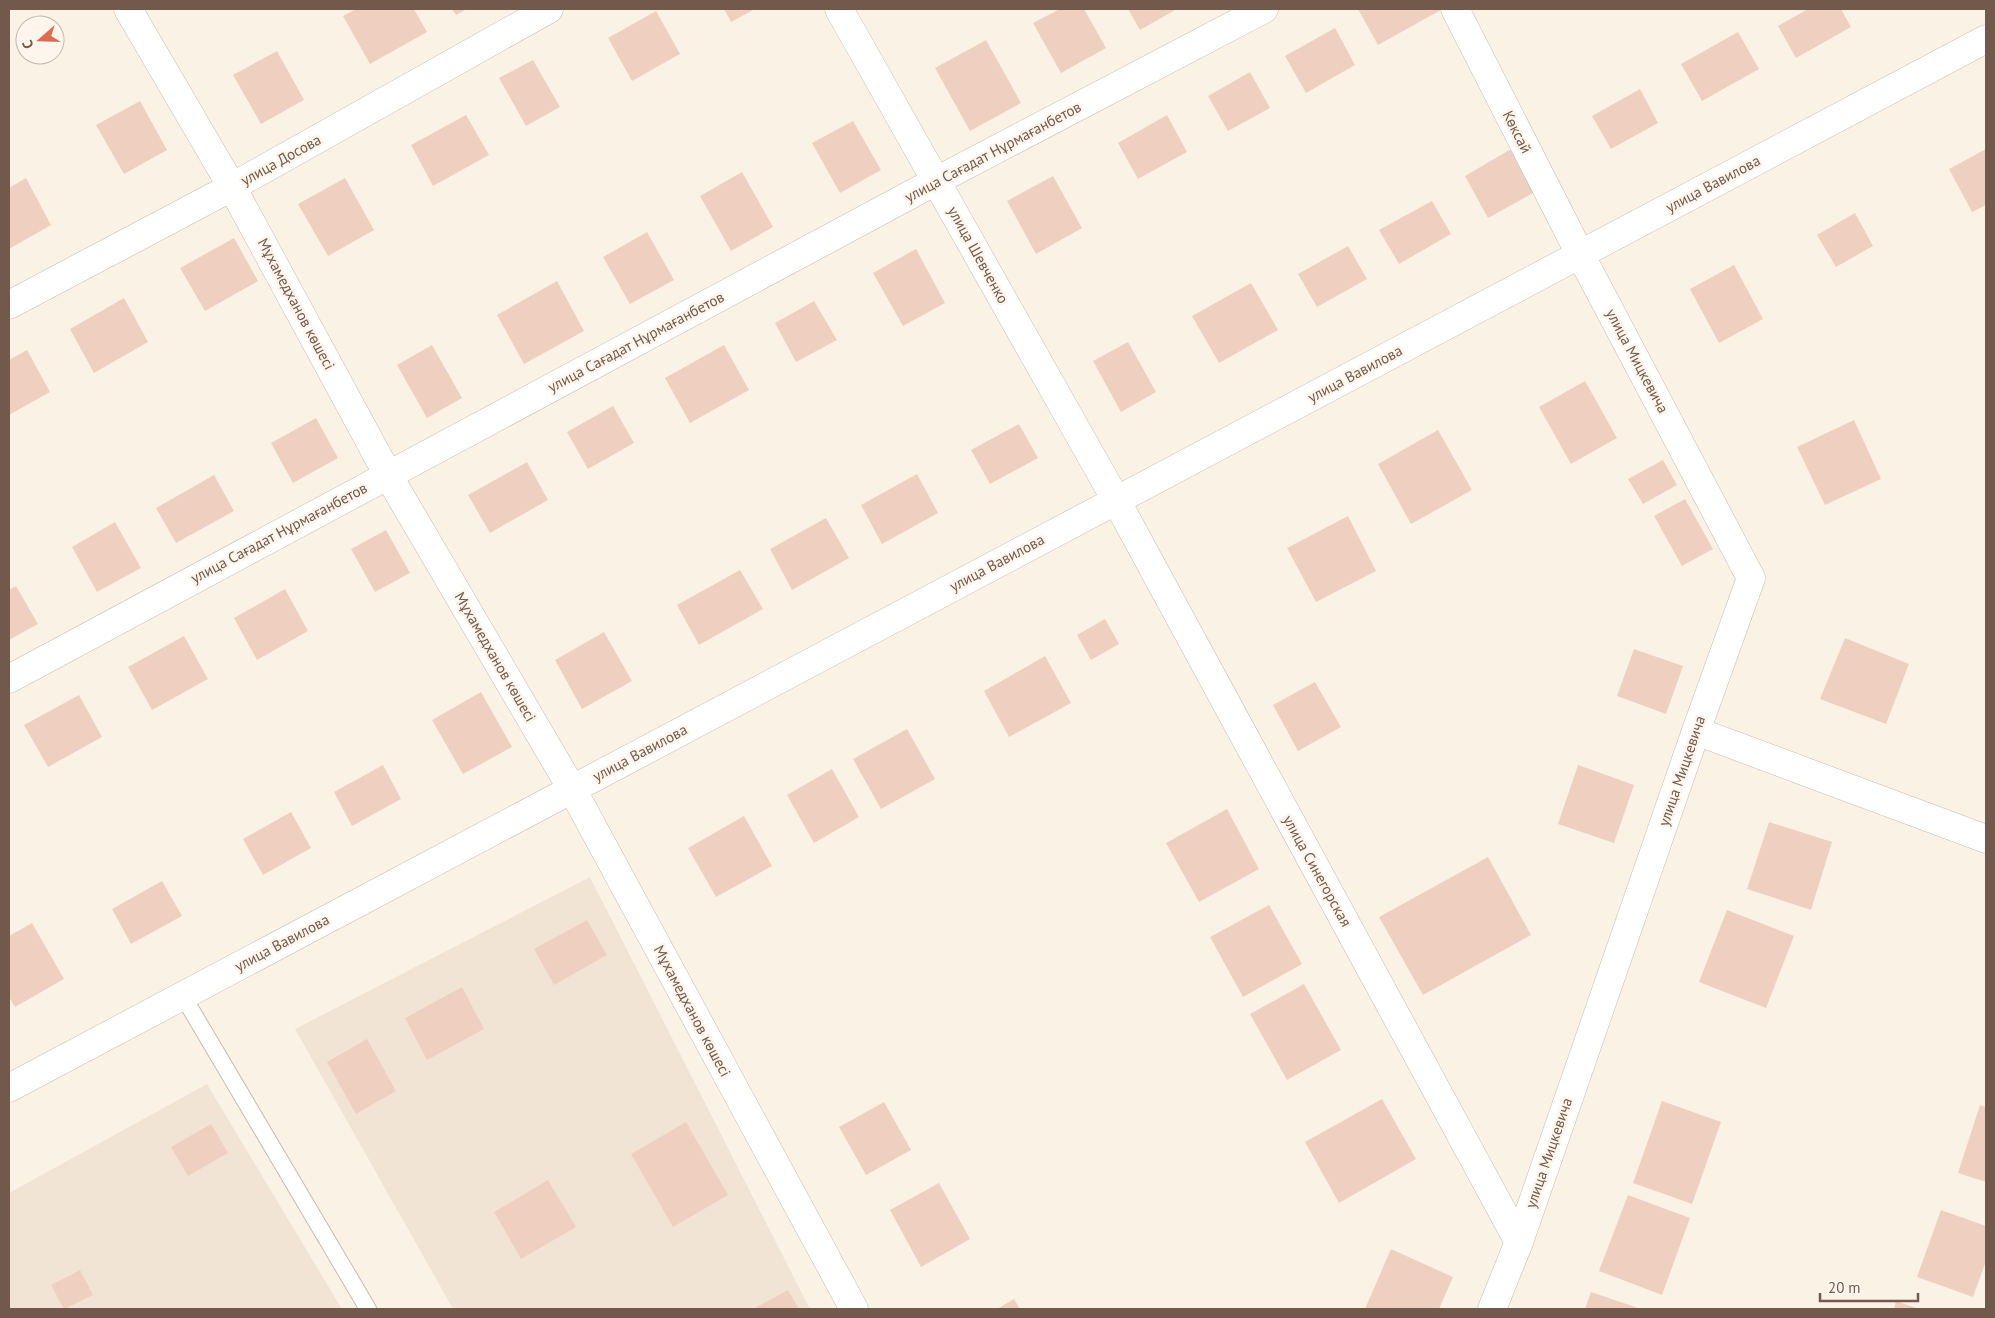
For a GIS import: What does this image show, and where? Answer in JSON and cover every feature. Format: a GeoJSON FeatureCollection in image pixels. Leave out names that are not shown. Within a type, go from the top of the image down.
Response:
{"type":"FeatureCollection","features":[{"type":"Feature","properties":{"kind":"street","name":"Мұхамедханов көшесі"},"geometry":{"type":"LineString","coordinates":[[128,9],[232,187],[388,475],[572,789],[854,1309]]}},
{"type":"Feature","properties":{"kind":"street","name":"улица Досова"},"geometry":{"type":"LineString","coordinates":[[9,305],[232,187],[549,9]]}},
{"type":"Feature","properties":{"kind":"street","name":"улица Шевченко"},"geometry":{"type":"LineString","coordinates":[[840,9],[1116,500]]}},
{"type":"Feature","properties":{"kind":"street","name":"улица Сағадат Нұрмағанбетов"},"geometry":{"type":"LineString","coordinates":[[9,679],[936,181],[1264,9]]}},
{"type":"Feature","properties":{"kind":"street","name":"Көксай"},"geometry":{"type":"LineString","coordinates":[[1455,9],[1580,254]]}},
{"type":"Feature","properties":{"kind":"street","name":"улица Вавилова"},"geometry":{"type":"LineString","coordinates":[[9,1088],[1986,39]]}},
{"type":"Feature","properties":{"kind":"street","name":"улица Мицкевича"},"geometry":{"type":"LineString","coordinates":[[1492,1309],[1519,1242],[1696,731],[1752,578],[1580,254]]}},
{"type":"Feature","properties":{"kind":"street","name":"улица Синегорская"},"geometry":{"type":"LineString","coordinates":[[1116,500],[1519,1242]]}},
{"type":"Feature","properties":{"kind":"street"},"geometry":{"type":"LineString","coordinates":[[1696,731],[1986,839]]}},
{"type":"Feature","properties":{"kind":"lane"},"geometry":{"type":"LineString","coordinates":[[183,996],[368,1309]]}},
{"type":"Feature","properties":{"kind":"shaded area"},"geometry":{"type":"Polygon","coordinates":[[[590,877],[810,1309],[453,1309],[295,1029],[590,877]]]}},
{"type":"Feature","properties":{"kind":"shaded area"},"geometry":{"type":"Polygon","coordinates":[[[207,1084],[342,1309],[9,1309],[9,1193],[207,1084]]]}},
{"type":"Feature","properties":{"kind":"building"},"geometry":{"type":"Polygon","coordinates":[[[356,9],[414,9],[427,32],[370,64],[343,16],[356,9]]]}},
{"type":"Feature","properties":{"kind":"building"},"geometry":{"type":"Polygon","coordinates":[[[452,9],[467,9],[456,15],[452,9]]]}},
{"type":"Feature","properties":{"kind":"building"},"geometry":{"type":"Polygon","coordinates":[[[724,9],[755,9],[731,22],[724,9]]]}},
{"type":"Feature","properties":{"kind":"building"},"geometry":{"type":"Polygon","coordinates":[[[1060,9],[1084,9],[1106,48],[1061,73],[1033,23],[1060,9]]]}},
{"type":"Feature","properties":{"kind":"building"},"geometry":{"type":"Polygon","coordinates":[[[1128,9],[1177,9],[1140,30],[1128,9]]]}},
{"type":"Feature","properties":{"kind":"building"},"geometry":{"type":"Polygon","coordinates":[[[1358,9],[1440,9],[1441,10],[1378,45],[1358,9]]]}},
{"type":"Feature","properties":{"kind":"building"},"geometry":{"type":"Polygon","coordinates":[[[1808,9],[1841,9],[1851,27],[1796,58],[1778,26],[1808,9]]]}},
{"type":"Feature","properties":{"kind":"building"},"geometry":{"type":"Polygon","coordinates":[[[656,11],[680,54],[632,81],[608,38],[656,11]]]}},
{"type":"Feature","properties":{"kind":"building"},"geometry":{"type":"Polygon","coordinates":[[[1335,28],[1355,65],[1306,93],[1285,56],[1335,28]]]}},
{"type":"Feature","properties":{"kind":"building"},"geometry":{"type":"Polygon","coordinates":[[[1738,32],[1759,69],[1702,101],[1681,64],[1738,32]]]}},
{"type":"Feature","properties":{"kind":"building"},"geometry":{"type":"Polygon","coordinates":[[[986,40],[1021,103],[970,131],[935,68],[986,40]]]}},
{"type":"Feature","properties":{"kind":"building"},"geometry":{"type":"Polygon","coordinates":[[[277,51],[304,100],[261,124],[233,75],[277,51]]]}},
{"type":"Feature","properties":{"kind":"building"},"geometry":{"type":"Polygon","coordinates":[[[533,60],[560,107],[526,126],[499,78],[533,60]]]}},
{"type":"Feature","properties":{"kind":"building"},"geometry":{"type":"Polygon","coordinates":[[[1250,72],[1270,108],[1228,131],[1208,96],[1250,72]]]}},
{"type":"Feature","properties":{"kind":"building"},"geometry":{"type":"Polygon","coordinates":[[[1640,89],[1658,123],[1611,149],[1592,116],[1640,89]]]}},
{"type":"Feature","properties":{"kind":"building"},"geometry":{"type":"Polygon","coordinates":[[[140,101],[167,150],[124,174],[96,125],[140,101]]]}},
{"type":"Feature","properties":{"kind":"building"},"geometry":{"type":"Polygon","coordinates":[[[466,115],[489,155],[433,186],[411,145],[466,115]]]}},
{"type":"Feature","properties":{"kind":"building"},"geometry":{"type":"Polygon","coordinates":[[[1167,115],[1187,152],[1138,179],[1118,143],[1167,115]]]}},
{"type":"Feature","properties":{"kind":"building"},"geometry":{"type":"Polygon","coordinates":[[[853,121],[881,170],[840,193],[812,143],[853,121]]]}},
{"type":"Feature","properties":{"kind":"building"},"geometry":{"type":"Polygon","coordinates":[[[1518,145],[1542,188],[1488,218],[1465,176],[1518,145]]]}},
{"type":"Feature","properties":{"kind":"building"},"geometry":{"type":"Polygon","coordinates":[[[1986,149],[1986,205],[1972,212],[1949,169],[1986,149]]]}},
{"type":"Feature","properties":{"kind":"building"},"geometry":{"type":"Polygon","coordinates":[[[742,172],[773,227],[731,251],[700,196],[742,172]]]}},
{"type":"Feature","properties":{"kind":"building"},"geometry":{"type":"Polygon","coordinates":[[[1053,176],[1082,228],[1036,254],[1007,201],[1053,176]]]}},
{"type":"Feature","properties":{"kind":"building"},"geometry":{"type":"Polygon","coordinates":[[[26,178],[51,225],[9,249],[9,188],[26,178]]]}},
{"type":"Feature","properties":{"kind":"building"},"geometry":{"type":"Polygon","coordinates":[[[345,178],[374,230],[328,256],[298,204],[345,178]]]}},
{"type":"Feature","properties":{"kind":"building"},"geometry":{"type":"Polygon","coordinates":[[[1432,201],[1451,234],[1399,264],[1379,230],[1432,201]]]}},
{"type":"Feature","properties":{"kind":"building"},"geometry":{"type":"Polygon","coordinates":[[[1855,213],[1873,246],[1836,267],[1817,235],[1855,213]]]}},
{"type":"Feature","properties":{"kind":"building"},"geometry":{"type":"Polygon","coordinates":[[[647,232],[674,280],[630,304],[603,257],[647,232]]]}},
{"type":"Feature","properties":{"kind":"building"},"geometry":{"type":"Polygon","coordinates":[[[234,238],[258,281],[205,311],[180,268],[234,238]]]}},
{"type":"Feature","properties":{"kind":"building"},"geometry":{"type":"Polygon","coordinates":[[[1348,246],[1367,279],[1317,307],[1298,274],[1348,246]]]}},
{"type":"Feature","properties":{"kind":"building"},"geometry":{"type":"Polygon","coordinates":[[[916,249],[945,303],[903,326],[873,273],[916,249]]]}},
{"type":"Feature","properties":{"kind":"building"},"geometry":{"type":"Polygon","coordinates":[[[1734,265],[1763,319],[1719,343],[1690,289],[1734,265]]]}},
{"type":"Feature","properties":{"kind":"building"},"geometry":{"type":"Polygon","coordinates":[[[557,281],[584,331],[524,364],[497,315],[557,281]]]}},
{"type":"Feature","properties":{"kind":"building"},"geometry":{"type":"Polygon","coordinates":[[[1251,283],[1278,330],[1219,363],[1192,316],[1251,283]]]}},
{"type":"Feature","properties":{"kind":"building"},"geometry":{"type":"Polygon","coordinates":[[[124,298],[148,342],[94,373],[70,329],[124,298]]]}},
{"type":"Feature","properties":{"kind":"building"},"geometry":{"type":"Polygon","coordinates":[[[814,301],[837,340],[796,362],[775,323],[814,301]]]}},
{"type":"Feature","properties":{"kind":"building"},"geometry":{"type":"Polygon","coordinates":[[[1128,342],[1156,392],[1121,412],[1093,361],[1128,342]]]}},
{"type":"Feature","properties":{"kind":"building"},"geometry":{"type":"Polygon","coordinates":[[[432,345],[462,398],[427,418],[397,365],[432,345]]]}},
{"type":"Feature","properties":{"kind":"building"},"geometry":{"type":"Polygon","coordinates":[[[724,345],[749,390],[690,423],[665,378],[724,345]]]}},
{"type":"Feature","properties":{"kind":"building"},"geometry":{"type":"Polygon","coordinates":[[[27,350],[50,392],[9,415],[9,360],[27,350]]]}},
{"type":"Feature","properties":{"kind":"building"},"geometry":{"type":"Polygon","coordinates":[[[1585,381],[1617,438],[1571,464],[1539,407],[1585,381]]]}},
{"type":"Feature","properties":{"kind":"building"},"geometry":{"type":"Polygon","coordinates":[[[613,406],[634,443],[588,469],[567,432],[613,406]]]}},
{"type":"Feature","properties":{"kind":"building"},"geometry":{"type":"Polygon","coordinates":[[[316,418],[338,458],[293,483],[271,443],[316,418]]]}},
{"type":"Feature","properties":{"kind":"building"},"geometry":{"type":"Polygon","coordinates":[[[1854,420],[1881,479],[1825,505],[1797,447],[1854,420]]]}},
{"type":"Feature","properties":{"kind":"building"},"geometry":{"type":"Polygon","coordinates":[[[1019,424],[1038,458],[990,484],[971,450],[1019,424]]]}},
{"type":"Feature","properties":{"kind":"building"},"geometry":{"type":"Polygon","coordinates":[[[1438,430],[1472,490],[1411,524],[1378,464],[1438,430]]]}},
{"type":"Feature","properties":{"kind":"building"},"geometry":{"type":"Polygon","coordinates":[[[1663,460],[1677,485],[1643,504],[1628,479],[1663,460]]]}},
{"type":"Feature","properties":{"kind":"building"},"geometry":{"type":"Polygon","coordinates":[[[527,462],[548,500],[490,533],[468,495],[527,462]]]}},
{"type":"Feature","properties":{"kind":"building"},"geometry":{"type":"Polygon","coordinates":[[[917,474],[938,513],[882,544],[861,505],[917,474]]]}},
{"type":"Feature","properties":{"kind":"building"},"geometry":{"type":"Polygon","coordinates":[[[214,475],[234,511],[176,543],[156,508],[214,475]]]}},
{"type":"Feature","properties":{"kind":"building"},"geometry":{"type":"Polygon","coordinates":[[[1685,499],[1713,549],[1682,566],[1654,516],[1685,499]]]}},
{"type":"Feature","properties":{"kind":"building"},"geometry":{"type":"Polygon","coordinates":[[[1348,516],[1376,571],[1316,602],[1287,548],[1348,516]]]}},
{"type":"Feature","properties":{"kind":"building"},"geometry":{"type":"Polygon","coordinates":[[[826,518],[849,558],[792,590],[770,549],[826,518]]]}},
{"type":"Feature","properties":{"kind":"building"},"geometry":{"type":"Polygon","coordinates":[[[115,522],[141,568],[97,592],[72,547],[115,522]]]}},
{"type":"Feature","properties":{"kind":"building"},"geometry":{"type":"Polygon","coordinates":[[[386,530],[410,573],[375,592],[351,549],[386,530]]]}},
{"type":"Feature","properties":{"kind":"building"},"geometry":{"type":"Polygon","coordinates":[[[740,570],[763,609],[699,645],[677,605],[740,570]]]}},
{"type":"Feature","properties":{"kind":"building"},"geometry":{"type":"Polygon","coordinates":[[[16,586],[38,624],[9,640],[9,590],[16,586]]]}},
{"type":"Feature","properties":{"kind":"building"},"geometry":{"type":"Polygon","coordinates":[[[285,589],[308,631],[257,660],[234,618],[285,589]]]}},
{"type":"Feature","properties":{"kind":"building"},"geometry":{"type":"Polygon","coordinates":[[[1105,619],[1119,644],[1091,660],[1077,635],[1105,619]]]}},
{"type":"Feature","properties":{"kind":"building"},"geometry":{"type":"Polygon","coordinates":[[[604,632],[632,681],[582,709],[555,660],[604,632]]]}},
{"type":"Feature","properties":{"kind":"building"},"geometry":{"type":"Polygon","coordinates":[[[184,636],[208,679],[152,710],[128,667],[184,636]]]}},
{"type":"Feature","properties":{"kind":"building"},"geometry":{"type":"Polygon","coordinates":[[[1845,638],[1909,664],[1886,724],[1820,699],[1845,638]]]}},
{"type":"Feature","properties":{"kind":"building"},"geometry":{"type":"Polygon","coordinates":[[[1634,649],[1683,666],[1666,714],[1617,696],[1634,649]]]}},
{"type":"Feature","properties":{"kind":"building"},"geometry":{"type":"Polygon","coordinates":[[[1045,656],[1071,703],[1009,737],[984,691],[1045,656]]]}},
{"type":"Feature","properties":{"kind":"building"},"geometry":{"type":"Polygon","coordinates":[[[1315,682],[1341,727],[1298,751],[1273,705],[1315,682]]]}},
{"type":"Feature","properties":{"kind":"building"},"geometry":{"type":"Polygon","coordinates":[[[481,692],[512,747],[463,774],[432,720],[481,692]]]}},
{"type":"Feature","properties":{"kind":"building"},"geometry":{"type":"Polygon","coordinates":[[[79,695],[102,737],[48,767],[24,725],[79,695]]]}},
{"type":"Feature","properties":{"kind":"building"},"geometry":{"type":"Polygon","coordinates":[[[907,729],[935,779],[881,809],[853,759],[907,729]]]}},
{"type":"Feature","properties":{"kind":"building"},"geometry":{"type":"Polygon","coordinates":[[[383,765],[401,799],[352,826],[334,792],[383,765]]]}},
{"type":"Feature","properties":{"kind":"building"},"geometry":{"type":"Polygon","coordinates":[[[1578,765],[1634,785],[1614,843],[1558,824],[1578,765]]]}},
{"type":"Feature","properties":{"kind":"building"},"geometry":{"type":"Polygon","coordinates":[[[832,769],[859,817],[814,843],[787,795],[832,769]]]}},
{"type":"Feature","properties":{"kind":"building"},"geometry":{"type":"Polygon","coordinates":[[[1227,809],[1259,869],[1199,902],[1166,843],[1227,809]]]}},
{"type":"Feature","properties":{"kind":"building"},"geometry":{"type":"Polygon","coordinates":[[[291,812],[311,848],[263,875],[243,839],[291,812]]]}},
{"type":"Feature","properties":{"kind":"building"},"geometry":{"type":"Polygon","coordinates":[[[744,816],[772,866],[716,897],[688,848],[744,816]]]}},
{"type":"Feature","properties":{"kind":"building"},"geometry":{"type":"Polygon","coordinates":[[[1769,822],[1832,842],[1811,910],[1747,889],[1769,822]]]}},
{"type":"Feature","properties":{"kind":"building"},"geometry":{"type":"Polygon","coordinates":[[[1488,857],[1531,935],[1423,995],[1379,917],[1488,857]]]}},
{"type":"Feature","properties":{"kind":"building"},"geometry":{"type":"Polygon","coordinates":[[[162,881],[182,916],[131,944],[112,909],[162,881]]]}},
{"type":"Feature","properties":{"kind":"building"},"geometry":{"type":"Polygon","coordinates":[[[1269,905],[1302,964],[1243,997],[1210,937],[1269,905]]]}},
{"type":"Feature","properties":{"kind":"building"},"geometry":{"type":"Polygon","coordinates":[[[1727,910],[1794,936],[1766,1008],[1699,982],[1727,910]]]}},
{"type":"Feature","properties":{"kind":"building"},"geometry":{"type":"Polygon","coordinates":[[[587,920],[607,955],[554,985],[534,949],[587,920]]]}},
{"type":"Feature","properties":{"kind":"building"},"geometry":{"type":"Polygon","coordinates":[[[32,923],[64,979],[15,1007],[9,997],[9,936],[32,923]]]}},
{"type":"Feature","properties":{"kind":"building"},"geometry":{"type":"Polygon","coordinates":[[[1304,984],[1341,1050],[1287,1080],[1250,1014],[1304,984]]]}},
{"type":"Feature","properties":{"kind":"building"},"geometry":{"type":"Polygon","coordinates":[[[462,987],[484,1029],[427,1060],[405,1018],[462,987]]]}},
{"type":"Feature","properties":{"kind":"building"},"geometry":{"type":"Polygon","coordinates":[[[367,1039],[396,1091],[356,1114],[327,1062],[367,1039]]]}},
{"type":"Feature","properties":{"kind":"building"},"geometry":{"type":"Polygon","coordinates":[[[1382,1099],[1416,1159],[1339,1203],[1305,1142],[1382,1099]]]}},
{"type":"Feature","properties":{"kind":"building"},"geometry":{"type":"Polygon","coordinates":[[[1662,1101],[1721,1122],[1692,1204],[1633,1183],[1662,1101]]]}},
{"type":"Feature","properties":{"kind":"building"},"geometry":{"type":"Polygon","coordinates":[[[884,1102],[911,1150],[866,1175],[839,1127],[884,1102]]]}},
{"type":"Feature","properties":{"kind":"building"},"geometry":{"type":"Polygon","coordinates":[[[1980,1105],[1986,1107],[1986,1182],[1958,1173],[1980,1105]]]}},
{"type":"Feature","properties":{"kind":"building"},"geometry":{"type":"Polygon","coordinates":[[[686,1122],[728,1195],[673,1227],[631,1154],[686,1122]]]}},
{"type":"Feature","properties":{"kind":"building"},"geometry":{"type":"Polygon","coordinates":[[[211,1124],[228,1153],[188,1176],[171,1147],[211,1124]]]}},
{"type":"Feature","properties":{"kind":"building"},"geometry":{"type":"Polygon","coordinates":[[[548,1180],[576,1227],[521,1259],[494,1212],[548,1180]]]}},
{"type":"Feature","properties":{"kind":"building"},"geometry":{"type":"Polygon","coordinates":[[[939,1183],[970,1239],[921,1267],[890,1210],[939,1183]]]}},
{"type":"Feature","properties":{"kind":"building"},"geometry":{"type":"Polygon","coordinates":[[[1628,1195],[1690,1218],[1662,1295],[1599,1271],[1628,1195]]]}},
{"type":"Feature","properties":{"kind":"building"},"geometry":{"type":"Polygon","coordinates":[[[1941,1210],[1986,1226],[1986,1261],[1973,1297],[1917,1277],[1941,1210]]]}},
{"type":"Feature","properties":{"kind":"building"},"geometry":{"type":"Polygon","coordinates":[[[1391,1249],[1453,1277],[1439,1309],[1365,1309],[1391,1249]]]}},
{"type":"Feature","properties":{"kind":"building"},"geometry":{"type":"Polygon","coordinates":[[[80,1270],[93,1295],[64,1309],[51,1285],[80,1270]]]}},
{"type":"Feature","properties":{"kind":"building"},"geometry":{"type":"Polygon","coordinates":[[[788,1290],[799,1309],[753,1309],[788,1290]]]}},
{"type":"Feature","properties":{"kind":"building"},"geometry":{"type":"Polygon","coordinates":[[[1591,1292],[1641,1309],[1585,1309],[1591,1292]]]}},
{"type":"Feature","properties":{"kind":"building"},"geometry":{"type":"Polygon","coordinates":[[[1014,1299],[1020,1309],[997,1309],[1014,1299]]]}},
{"type":"Feature","properties":{"kind":"building"},"geometry":{"type":"Polygon","coordinates":[[[1896,1301],[1919,1309],[1894,1309],[1896,1301]]]}}]}
